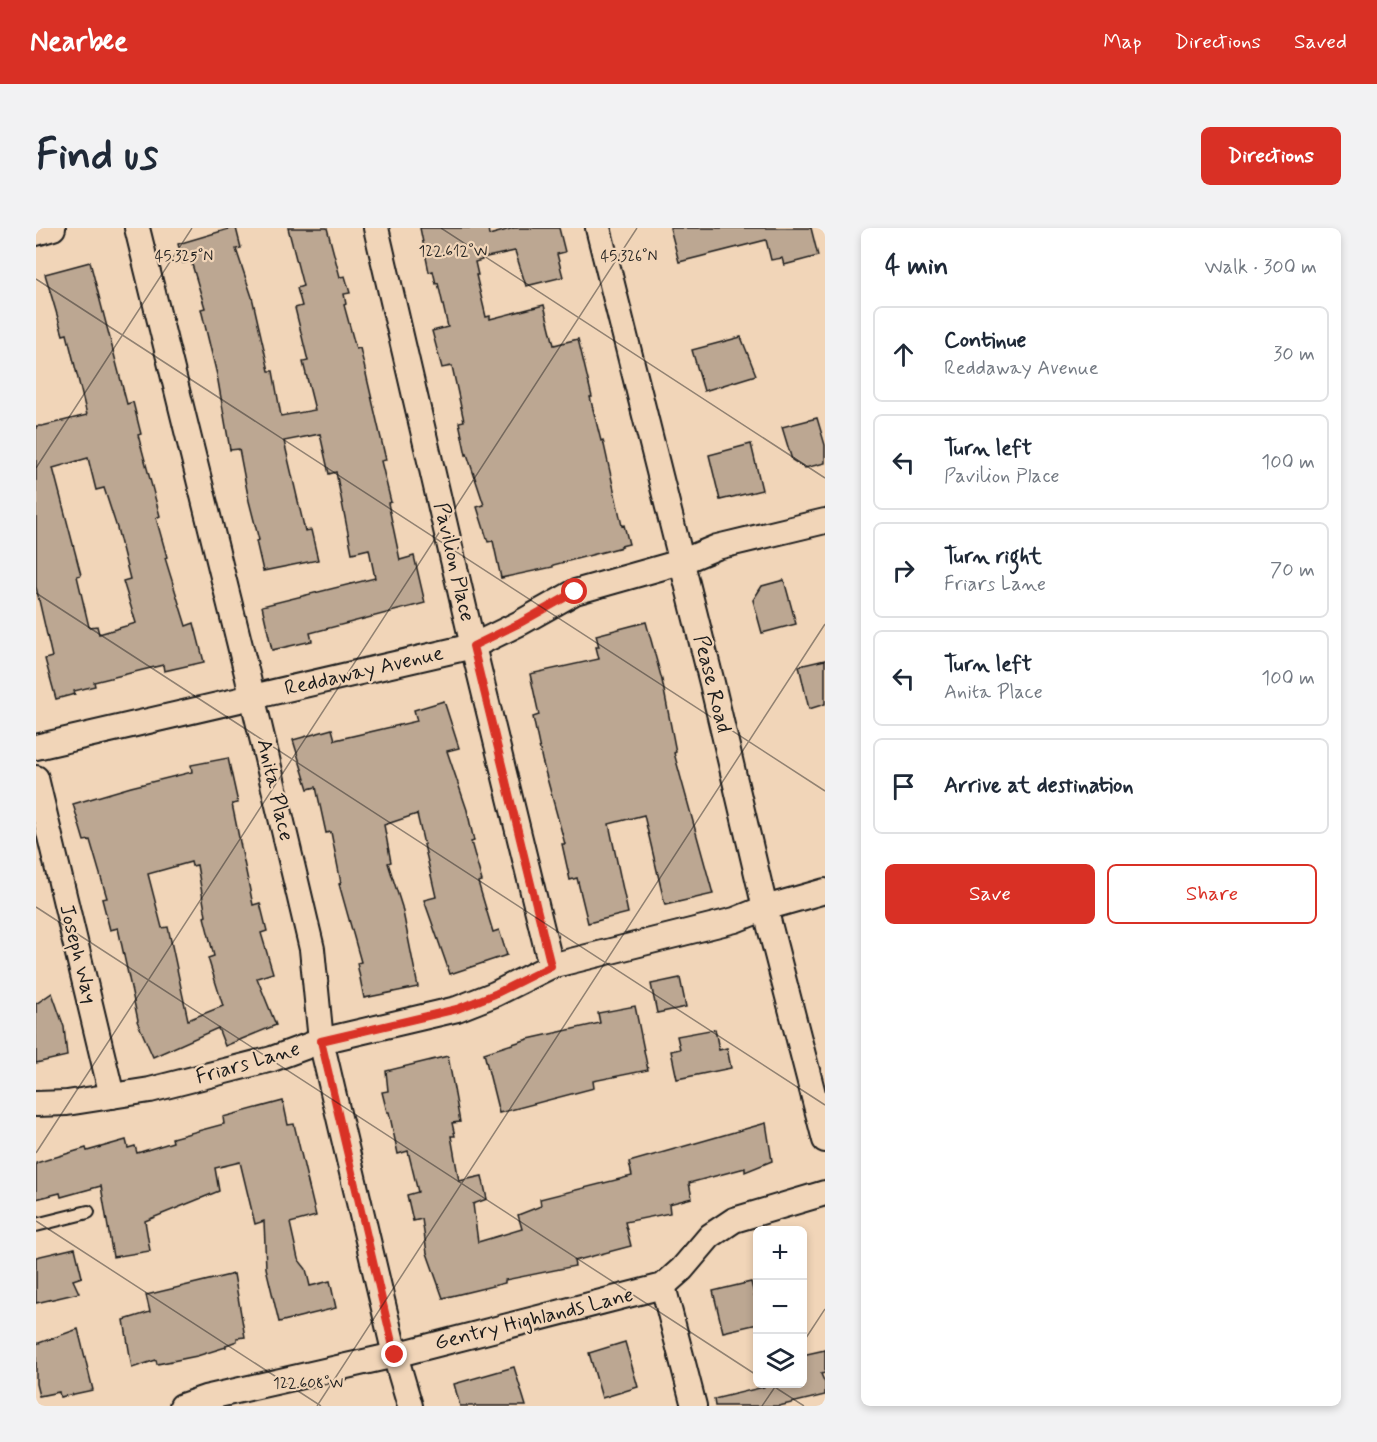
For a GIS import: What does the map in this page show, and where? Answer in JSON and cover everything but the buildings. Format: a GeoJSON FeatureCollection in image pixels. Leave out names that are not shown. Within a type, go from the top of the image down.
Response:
{"type":"FeatureCollection","features":[{"type":"Feature","properties":{"kind":"street"},"geometry":{"type":"LineString","coordinates":[[36,233],[53,228]]}},
{"type":"Feature","properties":{"kind":"street","name":"Anita Place"},"geometry":{"type":"LineString","coordinates":[[137,228],[253,697],[312,949],[321,1041],[395,1355],[410,1406]]}},
{"type":"Feature","properties":{"kind":"street","name":"Pavilion Place"},"geometry":{"type":"LineString","coordinates":[[376,228],[473,646],[551,966]]}},
{"type":"Feature","properties":{"kind":"street","name":"Pease Road"},"geometry":{"type":"LineString","coordinates":[[598,228],[712,682],[765,908],[825,1140]]}},
{"type":"Feature","properties":{"kind":"street","name":"Reddaway Avenue"},"geometry":{"type":"LineString","coordinates":[[36,747],[473,646],[575,592],[681,562],[717,546],[825,521]]}},
{"type":"Feature","properties":{"kind":"street","name":"Joseph Way"},"geometry":{"type":"LineString","coordinates":[[36,778],[112,1096]]}},
{"type":"Feature","properties":{"kind":"street","name":"Friars Lane"},"geometry":{"type":"LineString","coordinates":[[36,1104],[67,1103],[150,1090],[272,1059],[321,1041],[457,1009],[495,994],[551,966],[735,920],[765,908],[825,891]]}},
{"type":"Feature","properties":{"kind":"street","name":"Gentry Highlands Lane"},"geometry":{"type":"LineString","coordinates":[[182,1406],[205,1398],[395,1355],[663,1286],[682,1269],[710,1236],[734,1220],[825,1193]]}},
{"type":"Feature","properties":{"kind":"street"},"geometry":{"type":"LineString","coordinates":[[663,1286],[694,1406]]}},
{"type":"Feature","properties":{"kind":"lane"},"geometry":{"type":"LineString","coordinates":[[36,1225],[88,1212]]}},
{"type":"Feature","properties":{"kind":"route"},"geometry":{"type":"LineString","coordinates":[[395,1355],[321,1041],[457,1009],[495,994],[551,966],[473,646],[575,592]]}}]}
